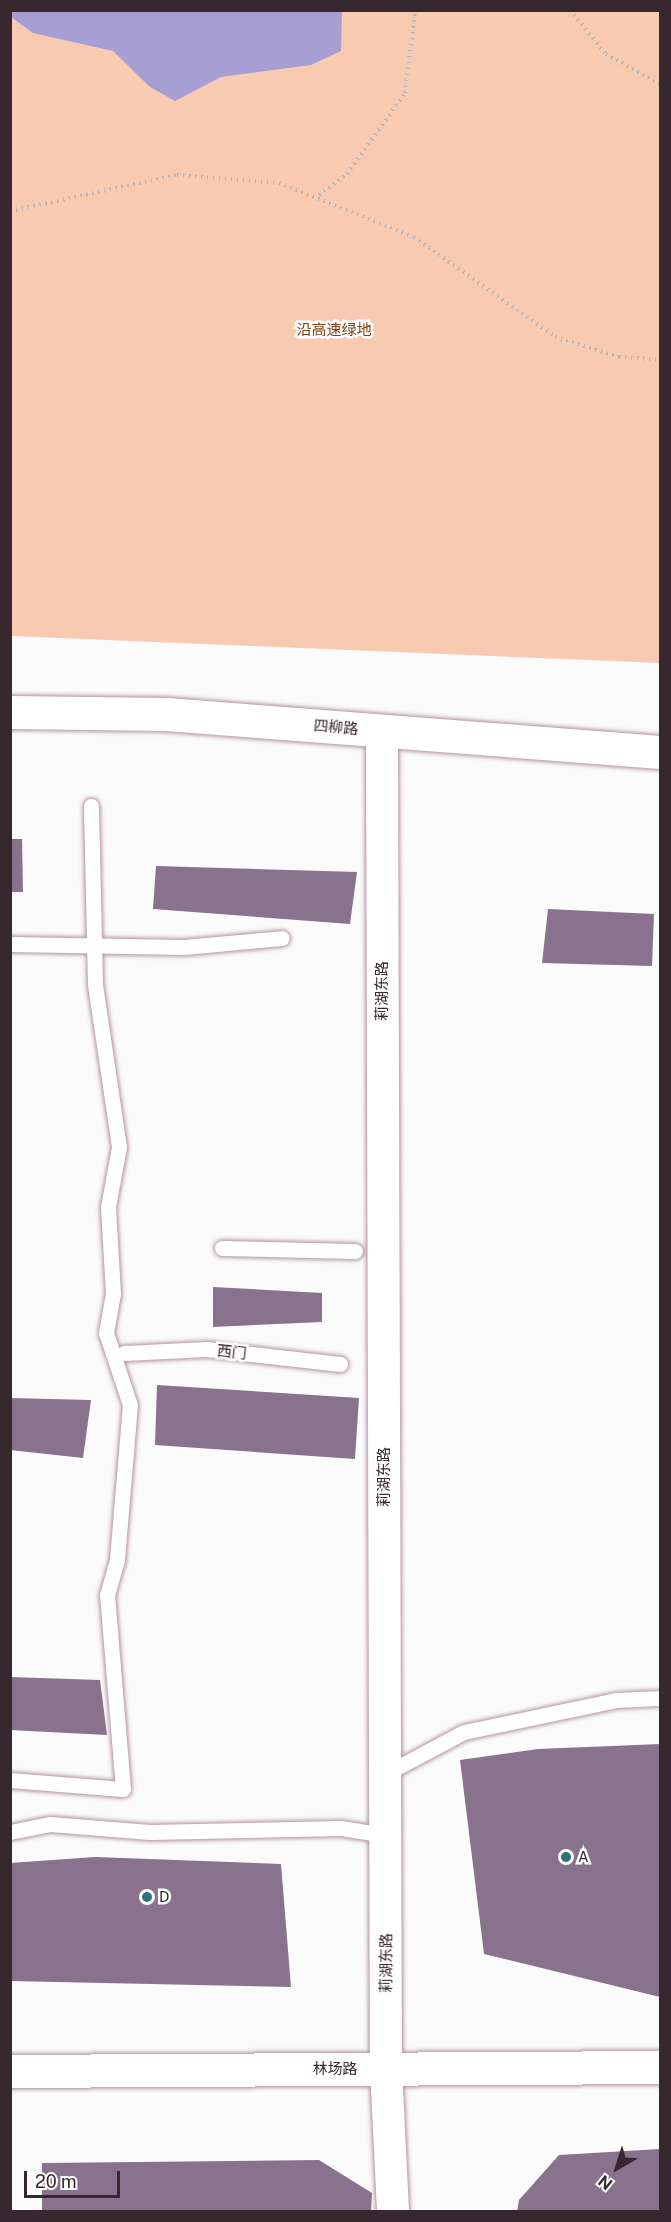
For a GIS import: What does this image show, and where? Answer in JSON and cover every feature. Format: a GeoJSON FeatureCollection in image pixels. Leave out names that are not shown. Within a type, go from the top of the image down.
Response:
{"type":"FeatureCollection","features":[{"type":"Feature","properties":{"kind":"street","name":"四柳路"},"geometry":{"type":"LineString","coordinates":[[10,712],[166,714],[660,752]]}},
{"type":"Feature","properties":{"kind":"street","name":"莉湖东路"},"geometry":{"type":"LineString","coordinates":[[382,742],[386,2068],[393,2211]]}},
{"type":"Feature","properties":{"kind":"street","name":"林场路"},"geometry":{"type":"LineString","coordinates":[[10,2071],[660,2067]]}},
{"type":"Feature","properties":{"kind":"lane"},"geometry":{"type":"LineString","coordinates":[[10,1780],[123,1789],[107,1595],[117,1559],[130,1405],[106,1333],[113,1294],[108,1207],[119,1147],[95,984],[91,806]]}},
{"type":"Feature","properties":{"kind":"lane"},"geometry":{"type":"LineString","coordinates":[[10,944],[184,947],[282,938]]}},
{"type":"Feature","properties":{"kind":"lane"},"geometry":{"type":"LineString","coordinates":[[222,1248],[355,1251]]}},
{"type":"Feature","properties":{"kind":"lane","name":"西门"},"geometry":{"type":"LineString","coordinates":[[124,1353],[207,1349],[340,1364]]}},
{"type":"Feature","properties":{"kind":"lane"},"geometry":{"type":"LineString","coordinates":[[385,1774],[464,1732],[616,1700],[660,1698]]}},
{"type":"Feature","properties":{"kind":"lane"},"geometry":{"type":"LineString","coordinates":[[10,1832],[50,1824],[150,1832],[341,1828],[385,1835]]}},
{"type":"Feature","properties":{"kind":"path"},"geometry":{"type":"LineString","coordinates":[[319,196],[347,174],[405,93],[415,10]]}},
{"type":"Feature","properties":{"kind":"path"},"geometry":{"type":"LineString","coordinates":[[570,10],[606,54],[660,84]]}},
{"type":"Feature","properties":{"kind":"path"},"geometry":{"type":"LineString","coordinates":[[10,211],[177,175],[252,179],[319,196],[414,237],[555,337],[619,357],[660,360]]}},
{"type":"Feature","properties":{"kind":"green space","name":"沿高速绿地"},"geometry":{"type":"Polygon","coordinates":[[[11,11],[660,11],[660,663],[11,636],[11,11]]]}},
{"type":"Feature","properties":{"kind":"shaded area"},"geometry":{"type":"Polygon","coordinates":[[[11,10],[342,11],[341,51],[311,65],[221,77],[175,101],[150,87],[113,51],[33,33],[11,17],[11,10]]]}},
{"type":"Feature","properties":{"kind":"building"},"geometry":{"type":"Polygon","coordinates":[[[10,839],[22,839],[23,892],[10,892],[10,839]]]}},
{"type":"Feature","properties":{"kind":"building"},"geometry":{"type":"Polygon","coordinates":[[[156,866],[357,872],[350,924],[153,909],[156,866]]]}},
{"type":"Feature","properties":{"kind":"building"},"geometry":{"type":"Polygon","coordinates":[[[548,909],[654,914],[652,966],[542,963],[548,909]]]}},
{"type":"Feature","properties":{"kind":"building"},"geometry":{"type":"Polygon","coordinates":[[[213,1287],[322,1293],[322,1322],[213,1327],[213,1287]]]}},
{"type":"Feature","properties":{"kind":"building"},"geometry":{"type":"Polygon","coordinates":[[[157,1385],[359,1398],[355,1459],[155,1445],[157,1385]]]}},
{"type":"Feature","properties":{"kind":"building"},"geometry":{"type":"Polygon","coordinates":[[[10,1398],[91,1400],[83,1458],[10,1450],[10,1398]]]}},
{"type":"Feature","properties":{"kind":"building"},"geometry":{"type":"Polygon","coordinates":[[[10,1677],[100,1680],[107,1735],[10,1730],[10,1677]]]}},
{"type":"Feature","properties":{"kind":"building","name":"A"},"geometry":{"type":"Polygon","coordinates":[[[660,1744],[660,1997],[484,1954],[460,1760],[538,1749],[660,1744]]]}},
{"type":"Feature","properties":{"kind":"building","name":"D"},"geometry":{"type":"Polygon","coordinates":[[[95,1857],[281,1864],[291,1987],[10,1981],[10,1863],[95,1857]]]}},
{"type":"Feature","properties":{"kind":"building"},"geometry":{"type":"Polygon","coordinates":[[[660,2149],[660,2212],[517,2212],[519,2200],[559,2155],[660,2149]]]}},
{"type":"Feature","properties":{"kind":"building"},"geometry":{"type":"Polygon","coordinates":[[[319,2160],[372,2193],[371,2212],[42,2212],[42,2163],[319,2160]]]}},
{"type":"Feature","properties":{"kind":"place","name":"A"},"geometry":{"type":"Point","coordinates":[566,1857]}},
{"type":"Feature","properties":{"kind":"place","name":"D"},"geometry":{"type":"Point","coordinates":[147,1897]}}]}
